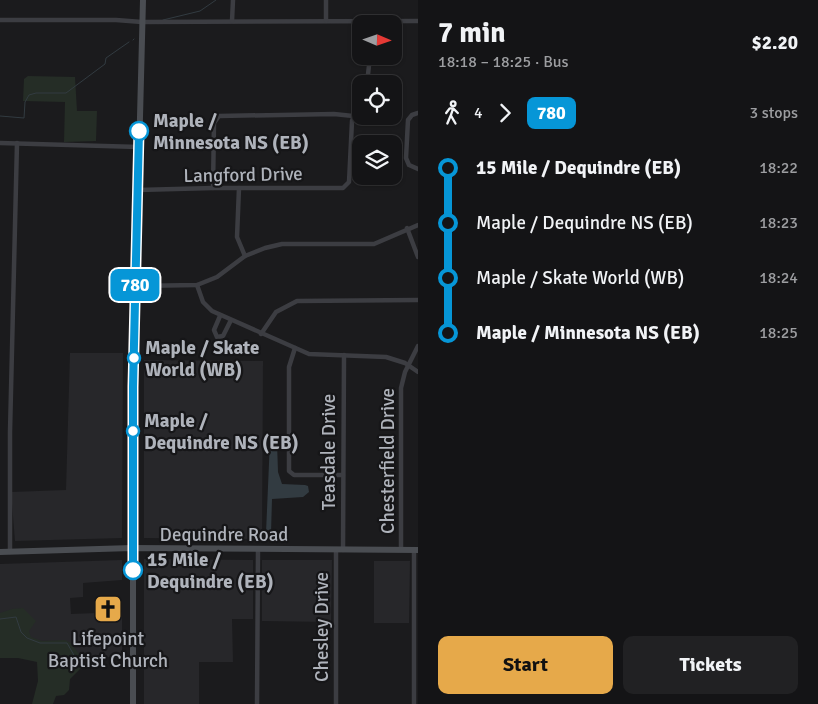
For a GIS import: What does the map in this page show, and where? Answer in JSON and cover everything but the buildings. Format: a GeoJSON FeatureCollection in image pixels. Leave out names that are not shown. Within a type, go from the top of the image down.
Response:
{"type":"FeatureCollection","features":[{"type":"Feature","properties":{"kind":"main road"},"geometry":{"type":"LineString","coordinates":[[134,704],[132,548],[135,286],[143,0]]}},
{"type":"Feature","properties":{"kind":"main road","name":"Dequindre Road"},"geometry":{"type":"LineString","coordinates":[[0,552],[132,548],[416,550]]}},
{"type":"Feature","properties":{"kind":"street"},"geometry":{"type":"LineString","coordinates":[[232,21],[233,0]]}},
{"type":"Feature","properties":{"kind":"street"},"geometry":{"type":"LineString","coordinates":[[326,0],[326,21]]}},
{"type":"Feature","properties":{"kind":"street"},"geometry":{"type":"LineString","coordinates":[[0,20],[352,22]]}},
{"type":"Feature","properties":{"kind":"street"},"geometry":{"type":"LineString","coordinates":[[402,21],[418,21]]}},
{"type":"Feature","properties":{"kind":"street"},"geometry":{"type":"LineString","coordinates":[[418,113],[412,115],[407,124],[406,158],[409,165],[418,169]]}},
{"type":"Feature","properties":{"kind":"street"},"geometry":{"type":"LineString","coordinates":[[213,188],[214,123],[218,116],[224,114],[334,114],[352,116]]}},
{"type":"Feature","properties":{"kind":"street","name":"Langford Drive"},"geometry":{"type":"LineString","coordinates":[[138,190],[213,188],[340,189],[348,185],[352,125]]}},
{"type":"Feature","properties":{"kind":"street"},"geometry":{"type":"LineString","coordinates":[[0,143],[139,146]]}},
{"type":"Feature","properties":{"kind":"street"},"geometry":{"type":"LineString","coordinates":[[10,552],[10,440],[17,143]]}},
{"type":"Feature","properties":{"kind":"street"},"geometry":{"type":"LineString","coordinates":[[240,188],[237,237],[245,256]]}},
{"type":"Feature","properties":{"kind":"street"},"geometry":{"type":"LineString","coordinates":[[135,286],[197,285],[217,277],[245,256],[265,248],[282,244],[374,244],[418,225]]}},
{"type":"Feature","properties":{"kind":"street"},"geometry":{"type":"LineString","coordinates":[[408,228],[418,257]]}},
{"type":"Feature","properties":{"kind":"street"},"geometry":{"type":"LineString","coordinates":[[197,285],[203,302],[212,311],[295,348],[313,355],[386,357],[409,366],[418,372]]}},
{"type":"Feature","properties":{"kind":"street"},"geometry":{"type":"LineString","coordinates":[[261,334],[276,312],[297,301],[418,300]]}},
{"type":"Feature","properties":{"kind":"street"},"geometry":{"type":"LineString","coordinates":[[220,316],[214,330],[217,337],[223,336],[231,320]]}},
{"type":"Feature","properties":{"kind":"street","name":"Chesterfield Drive"},"geometry":{"type":"LineString","coordinates":[[401,550],[401,388],[418,346]]}},
{"type":"Feature","properties":{"kind":"street"},"geometry":{"type":"LineString","coordinates":[[295,348],[289,367],[289,472],[294,474],[343,475]]}},
{"type":"Feature","properties":{"kind":"street","name":"Teasdale Drive"},"geometry":{"type":"LineString","coordinates":[[339,550],[343,475],[344,355]]}},
{"type":"Feature","properties":{"kind":"street"},"geometry":{"type":"LineString","coordinates":[[257,704],[258,549]]}},
{"type":"Feature","properties":{"kind":"street","name":"Chesley Drive"},"geometry":{"type":"LineString","coordinates":[[336,704],[339,550]]}},
{"type":"Feature","properties":{"kind":"street"},"geometry":{"type":"LineString","coordinates":[[414,704],[416,550]]}},
{"type":"Feature","properties":{"kind":"shaded area"},"geometry":{"type":"Polygon","coordinates":[[[28,76],[75,77],[77,111],[97,111],[96,141],[64,142],[65,102],[23,101],[24,79],[28,76]]]}},
{"type":"Feature","properties":{"kind":"shaded area"},"geometry":{"type":"Polygon","coordinates":[[[70,353],[123,353],[122,538],[15,541],[11,492],[66,490],[70,353]]]}},
{"type":"Feature","properties":{"kind":"shaded area"},"geometry":{"type":"Polygon","coordinates":[[[144,360],[263,361],[262,539],[144,538],[144,360]]]}},
{"type":"Feature","properties":{"kind":"shaded area"},"geometry":{"type":"Polygon","coordinates":[[[270,440],[277,442],[278,472],[282,484],[305,485],[308,486],[309,492],[303,497],[272,499],[271,533],[266,533],[270,440]]]}},
{"type":"Feature","properties":{"kind":"shaded area"},"geometry":{"type":"Polygon","coordinates":[[[144,559],[253,560],[253,619],[232,619],[233,662],[199,662],[199,704],[144,704],[144,559]]]}},
{"type":"Feature","properties":{"kind":"shaded area"},"geometry":{"type":"Polygon","coordinates":[[[122,560],[122,580],[83,583],[83,597],[70,598],[71,614],[122,612],[122,657],[26,658],[0,618],[0,564],[122,560]]]}},
{"type":"Feature","properties":{"kind":"shaded area"},"geometry":{"type":"Polygon","coordinates":[[[262,560],[332,560],[331,622],[262,621],[262,560]]]}},
{"type":"Feature","properties":{"kind":"shaded area"},"geometry":{"type":"Polygon","coordinates":[[[374,561],[410,561],[409,623],[374,623],[374,561]]]}},
{"type":"Feature","properties":{"kind":"shaded area"},"geometry":{"type":"Polygon","coordinates":[[[23,608],[36,621],[29,631],[31,637],[42,641],[65,640],[71,643],[84,661],[84,665],[70,679],[69,690],[64,695],[56,696],[53,704],[32,704],[38,681],[37,662],[18,658],[0,658],[0,613],[23,608]]]}},
{"type":"Feature","properties":{"kind":"waterway"},"geometry":{"type":"LineString","coordinates":[[163,20],[200,11],[216,0]]}},
{"type":"Feature","properties":{"kind":"waterway"},"geometry":{"type":"LineString","coordinates":[[0,116],[24,118],[25,102],[29,95],[36,93],[66,93],[105,64],[106,58],[129,42]]}},
{"type":"Feature","properties":{"kind":"waterway"},"geometry":{"type":"LineString","coordinates":[[0,619],[16,617],[21,632],[27,638],[40,643],[67,643],[75,657],[76,666]]}},
{"type":"Feature","properties":{"kind":"bus line","name":"780"},"geometry":{"type":"LineString","coordinates":[[133,570],[133,387],[139,131]]}},
{"type":"Feature","properties":{"kind":"place","name":"Maple / Minnesota NS (EB)"},"geometry":{"type":"Point","coordinates":[139,131]}},
{"type":"Feature","properties":{"kind":"place","name":"Maple / Skate World (WB)"},"geometry":{"type":"Point","coordinates":[134,358]}},
{"type":"Feature","properties":{"kind":"place","name":"Maple / Dequindre NS (EB)"},"geometry":{"type":"Point","coordinates":[133,431]}},
{"type":"Feature","properties":{"kind":"place","name":"15 Mile / Dequindre (EB)"},"geometry":{"type":"Point","coordinates":[133,570]}},
{"type":"Feature","properties":{"kind":"place","name":"Lifepoint Baptist Church"},"geometry":{"type":"Point","coordinates":[108,609]}}]}
